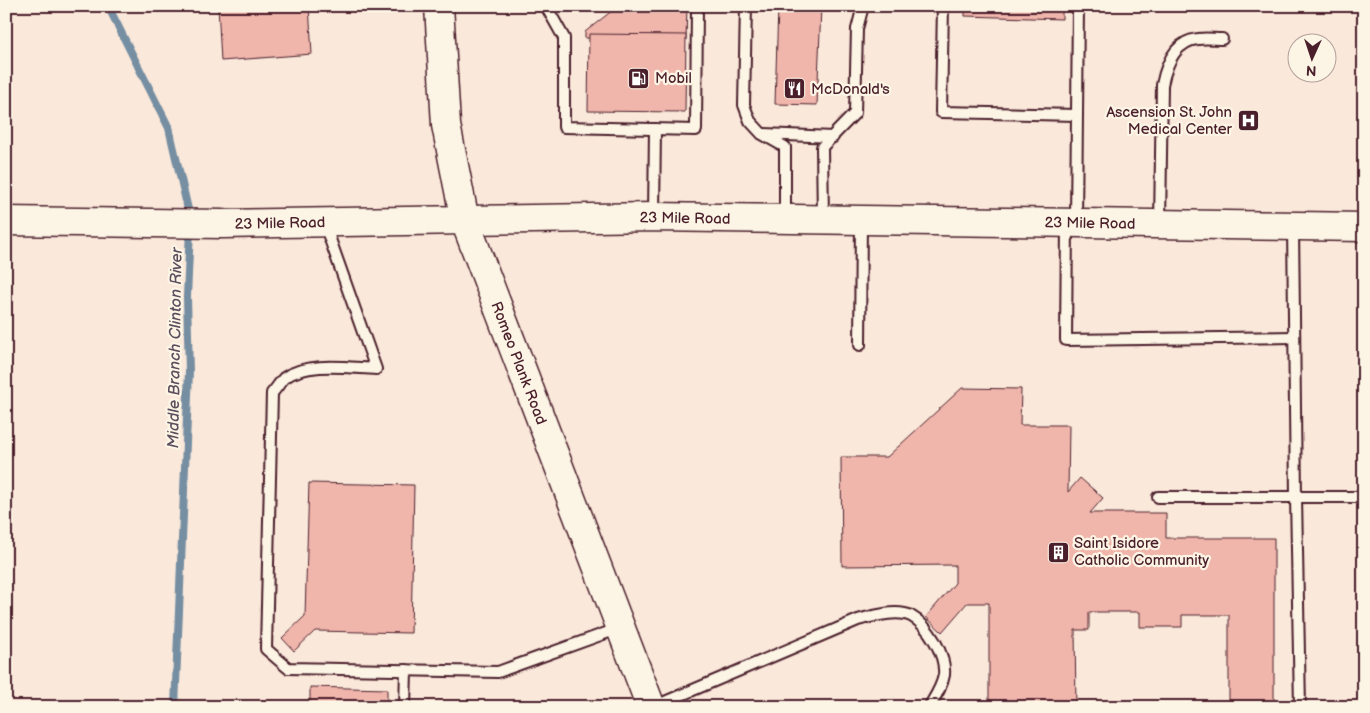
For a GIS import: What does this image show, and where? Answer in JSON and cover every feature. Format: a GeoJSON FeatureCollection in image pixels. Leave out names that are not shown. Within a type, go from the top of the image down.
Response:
{"type":"FeatureCollection","features":[{"type":"Feature","properties":{"kind":"main road","name":"Romeo Plank Road"},"geometry":{"type":"LineString","coordinates":[[439,6],[446,125],[465,221],[652,707]]}},
{"type":"Feature","properties":{"kind":"main road","name":"23 Mile Road"},"geometry":{"type":"LineString","coordinates":[[6,221],[224,224],[654,217],[1364,227]]}},
{"type":"Feature","properties":{"kind":"lane"},"geometry":{"type":"LineString","coordinates":[[546,6],[564,38],[564,127],[696,130],[697,6]]}},
{"type":"Feature","properties":{"kind":"lane"},"geometry":{"type":"LineString","coordinates":[[746,6],[744,105],[750,121],[762,134],[785,147],[785,219]]}},
{"type":"Feature","properties":{"kind":"lane"},"geometry":{"type":"LineString","coordinates":[[822,220],[822,147],[855,113],[857,29],[863,6]]}},
{"type":"Feature","properties":{"kind":"lane"},"geometry":{"type":"LineString","coordinates":[[943,6],[941,112],[1077,115]]}},
{"type":"Feature","properties":{"kind":"lane"},"geometry":{"type":"LineString","coordinates":[[1078,6],[1077,115],[1066,340],[1294,337]]}},
{"type":"Feature","properties":{"kind":"lane"},"geometry":{"type":"LineString","coordinates":[[1160,224],[1162,85],[1165,70],[1171,57],[1180,45],[1196,39],[1222,39]]}},
{"type":"Feature","properties":{"kind":"lane"},"geometry":{"type":"LineString","coordinates":[[654,217],[655,129]]}},
{"type":"Feature","properties":{"kind":"lane"},"geometry":{"type":"LineString","coordinates":[[762,134],[832,137]]}},
{"type":"Feature","properties":{"kind":"lane"},"geometry":{"type":"LineString","coordinates":[[860,345],[861,220]]}},
{"type":"Feature","properties":{"kind":"lane"},"geometry":{"type":"LineString","coordinates":[[324,223],[376,369],[325,367],[303,370],[284,378],[272,393],[266,650],[288,668],[498,672],[621,628]]}},
{"type":"Feature","properties":{"kind":"lane"},"geometry":{"type":"LineString","coordinates":[[1293,226],[1300,707]]}},
{"type":"Feature","properties":{"kind":"lane"},"geometry":{"type":"LineString","coordinates":[[1158,497],[1364,496]]}},
{"type":"Feature","properties":{"kind":"lane"},"geometry":{"type":"LineString","coordinates":[[652,707],[858,620],[874,615],[894,613],[910,616],[926,629],[937,644],[942,659],[944,675],[938,692],[929,707]]}},
{"type":"Feature","properties":{"kind":"lane"},"geometry":{"type":"LineString","coordinates":[[405,707],[406,670]]}},
{"type":"Feature","properties":{"kind":"building"},"geometry":{"type":"Polygon","coordinates":[[[218,6],[309,6],[312,54],[221,61],[218,6]]]}},
{"type":"Feature","properties":{"kind":"building"},"geometry":{"type":"Polygon","coordinates":[[[618,6],[687,6],[686,40],[585,38],[585,32],[618,6]]]}},
{"type":"Feature","properties":{"kind":"building"},"geometry":{"type":"Polygon","coordinates":[[[778,6],[821,6],[817,105],[775,104],[778,6]]]}},
{"type":"Feature","properties":{"kind":"building"},"geometry":{"type":"Polygon","coordinates":[[[965,6],[1062,6],[1062,19],[965,16],[965,6]]]}},
{"type":"Feature","properties":{"kind":"building"},"geometry":{"type":"Polygon","coordinates":[[[589,34],[686,35],[685,112],[588,111],[589,34]]]}},
{"type":"Feature","properties":{"kind":"building","name":"Saint Isidore Catholic Community"},"geometry":{"type":"Polygon","coordinates":[[[962,388],[1021,389],[1020,425],[1069,425],[1068,492],[1080,478],[1103,498],[1090,513],[1166,513],[1166,538],[1274,538],[1274,707],[1229,707],[1229,615],[1182,615],[1182,627],[1140,627],[1140,612],[1089,612],[1089,630],[1075,630],[1076,707],[989,707],[989,603],[967,603],[942,632],[926,617],[955,583],[955,565],[842,566],[841,457],[887,457],[962,388]]]}},
{"type":"Feature","properties":{"kind":"building"},"geometry":{"type":"Polygon","coordinates":[[[309,483],[414,485],[411,633],[315,631],[294,651],[282,638],[305,616],[309,483]]]}},
{"type":"Feature","properties":{"kind":"building"},"geometry":{"type":"Polygon","coordinates":[[[310,687],[387,689],[387,707],[310,707],[310,687]]]}},
{"type":"Feature","properties":{"kind":"waterway","name":"Middle Branch Clinton River"},"geometry":{"type":"LineString","coordinates":[[108,6],[169,128],[190,218]]}},
{"type":"Feature","properties":{"kind":"waterway","name":"Middle Branch Clinton River"},"geometry":{"type":"LineString","coordinates":[[175,707],[189,371],[187,297],[190,229]]}},
{"type":"Feature","properties":{"kind":"place","name":"Mobil"},"geometry":{"type":"Point","coordinates":[639,78]}},
{"type":"Feature","properties":{"kind":"place","name":"McDonald's"},"geometry":{"type":"Point","coordinates":[795,89]}},
{"type":"Feature","properties":{"kind":"place","name":"Ascension St. John Medical Center"},"geometry":{"type":"Point","coordinates":[1248,121]}},
{"type":"Feature","properties":{"kind":"place","name":"Saint Isidore Catholic Community"},"geometry":{"type":"Point","coordinates":[1058,552]}}]}
